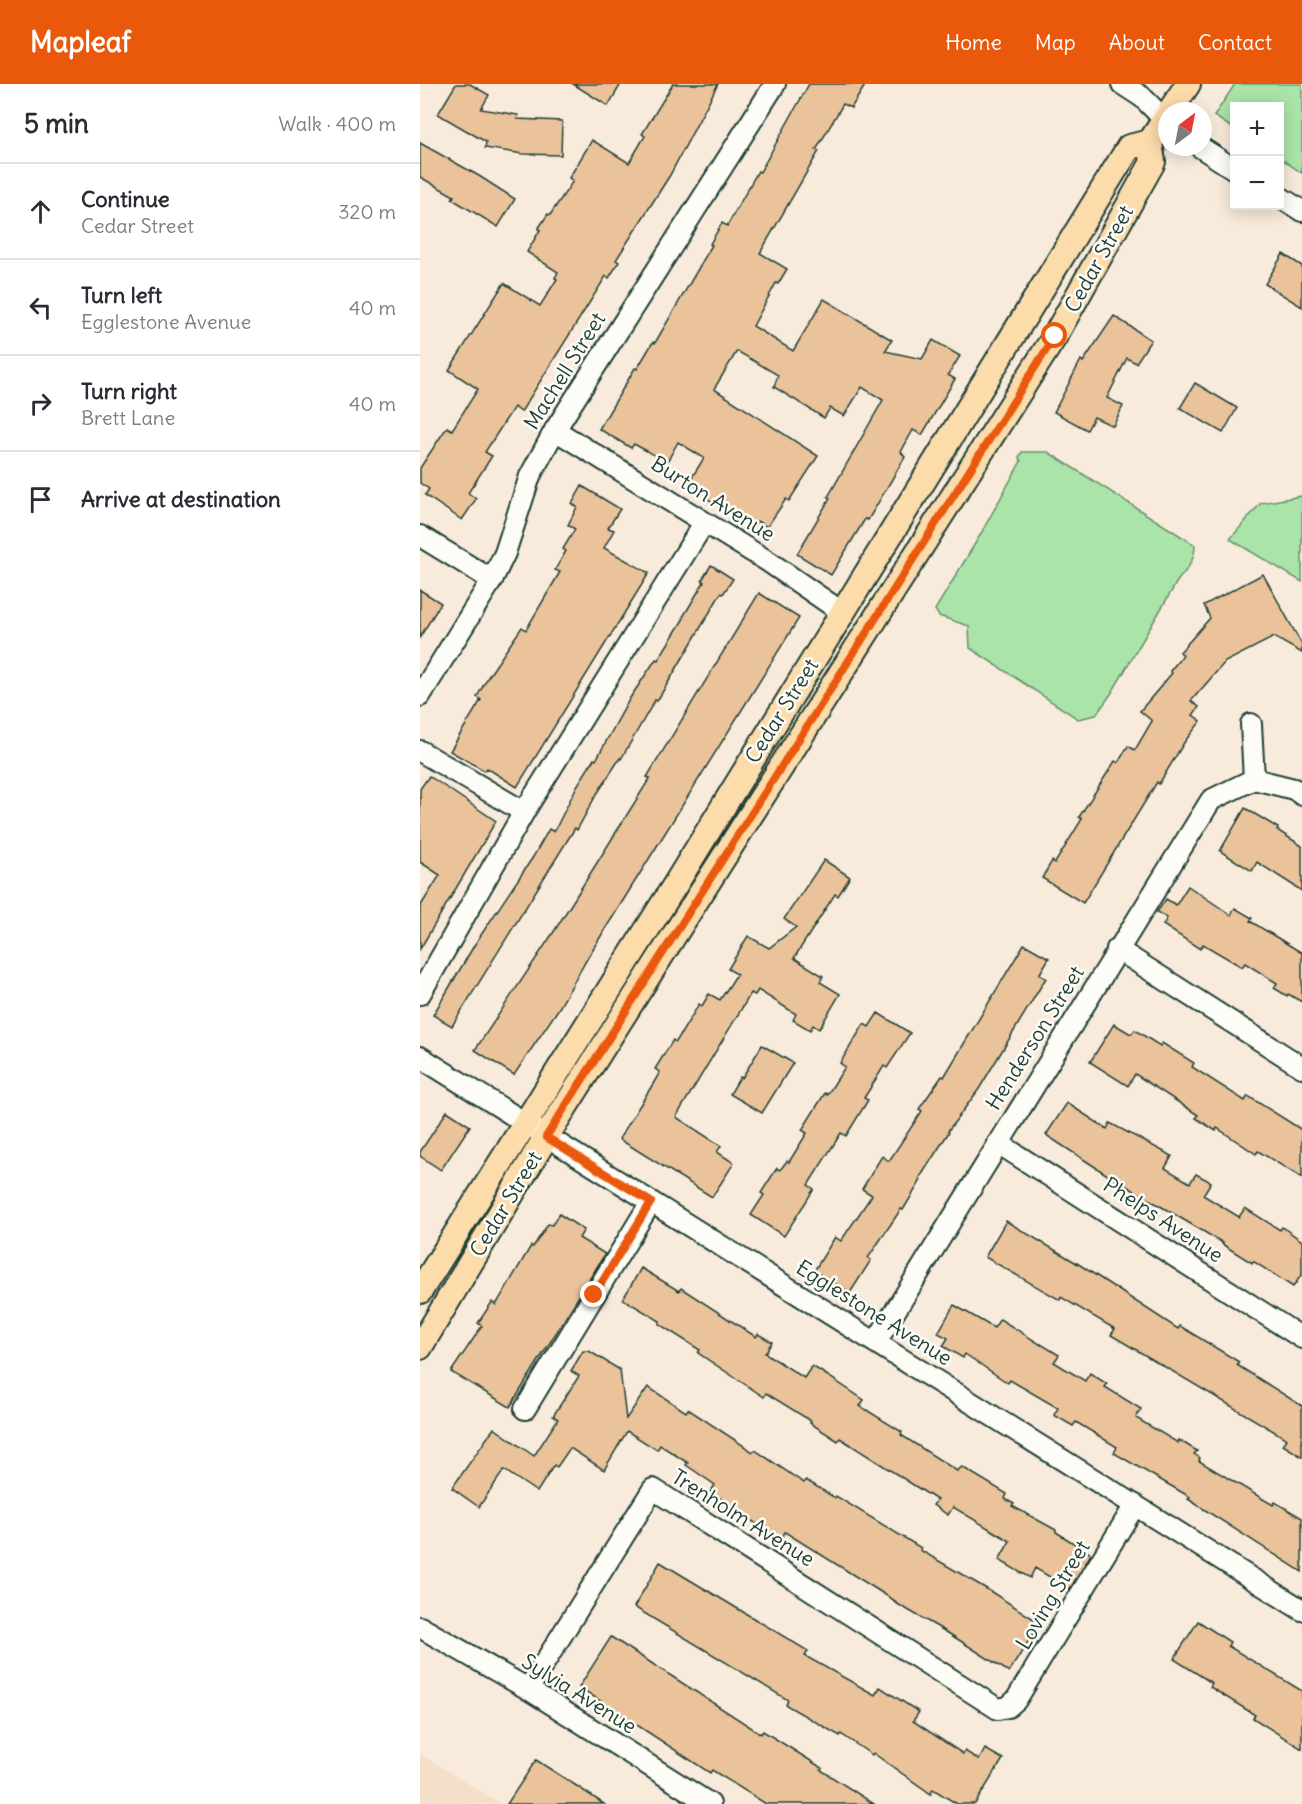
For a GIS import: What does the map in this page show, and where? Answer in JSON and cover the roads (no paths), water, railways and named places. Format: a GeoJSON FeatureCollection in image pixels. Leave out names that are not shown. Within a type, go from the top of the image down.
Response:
{"type":"FeatureCollection","features":[{"type":"Feature","properties":{"kind":"main road","name":"Cedar Street"},"geometry":{"type":"LineString","coordinates":[[1177,102],[1188,84]]}},
{"type":"Feature","properties":{"kind":"main road","name":"Cedar Street"},"geometry":{"type":"LineString","coordinates":[[420,1291],[843,613],[1129,147],[1150,142],[1158,130]]}},
{"type":"Feature","properties":{"kind":"main road","name":"Cedar Street"},"geometry":{"type":"LineString","coordinates":[[420,1347],[546,1137],[1055,336],[1153,162],[1150,142]]}},
{"type":"Feature","properties":{"kind":"street","name":"Machell Street"},"geometry":{"type":"LineString","coordinates":[[420,696],[492,580],[505,553],[530,476],[555,430],[775,84]]}},
{"type":"Feature","properties":{"kind":"street"},"geometry":{"type":"LineString","coordinates":[[1122,84],[1158,110]]}},
{"type":"Feature","properties":{"kind":"street"},"geometry":{"type":"LineString","coordinates":[[1212,155],[1230,166]]}},
{"type":"Feature","properties":{"kind":"street"},"geometry":{"type":"LineString","coordinates":[[1284,200],[1302,211]]}},
{"type":"Feature","properties":{"kind":"street","name":"Burton Avenue"},"geometry":{"type":"LineString","coordinates":[[555,430],[769,562],[843,613]]}},
{"type":"Feature","properties":{"kind":"street"},"geometry":{"type":"LineString","coordinates":[[420,994],[525,812],[704,523]]}},
{"type":"Feature","properties":{"kind":"street"},"geometry":{"type":"LineString","coordinates":[[420,536],[492,580]]}},
{"type":"Feature","properties":{"kind":"street"},"geometry":{"type":"LineString","coordinates":[[1251,724],[1254,779],[1294,789],[1302,795]]}},
{"type":"Feature","properties":{"kind":"street"},"geometry":{"type":"LineString","coordinates":[[420,751],[525,812]]}},
{"type":"Feature","properties":{"kind":"street","name":"Henderson Street"},"geometry":{"type":"LineString","coordinates":[[876,1342],[1211,800],[1254,779]]}},
{"type":"Feature","properties":{"kind":"street"},"geometry":{"type":"LineString","coordinates":[[1117,949],[1302,1067]]}},
{"type":"Feature","properties":{"kind":"street","name":"Egglestone Avenue"},"geometry":{"type":"LineString","coordinates":[[420,1057],[1302,1610]]}},
{"type":"Feature","properties":{"kind":"street","name":"Phelps Avenue"},"geometry":{"type":"LineString","coordinates":[[998,1143],[1302,1338]]}},
{"type":"Feature","properties":{"kind":"street"},"geometry":{"type":"LineString","coordinates":[[525,1410],[651,1202]]}},
{"type":"Feature","properties":{"kind":"street","name":"Trenholm Avenue"},"geometry":{"type":"LineString","coordinates":[[528,1689],[653,1489],[998,1709],[1008,1707]]}},
{"type":"Feature","properties":{"kind":"street","name":"Loving Street"},"geometry":{"type":"LineString","coordinates":[[1008,1707],[1016,1700],[1135,1505]]}},
{"type":"Feature","properties":{"kind":"street","name":"Sylvia Avenue"},"geometry":{"type":"LineString","coordinates":[[420,1627],[528,1689],[710,1804]]}}]}
